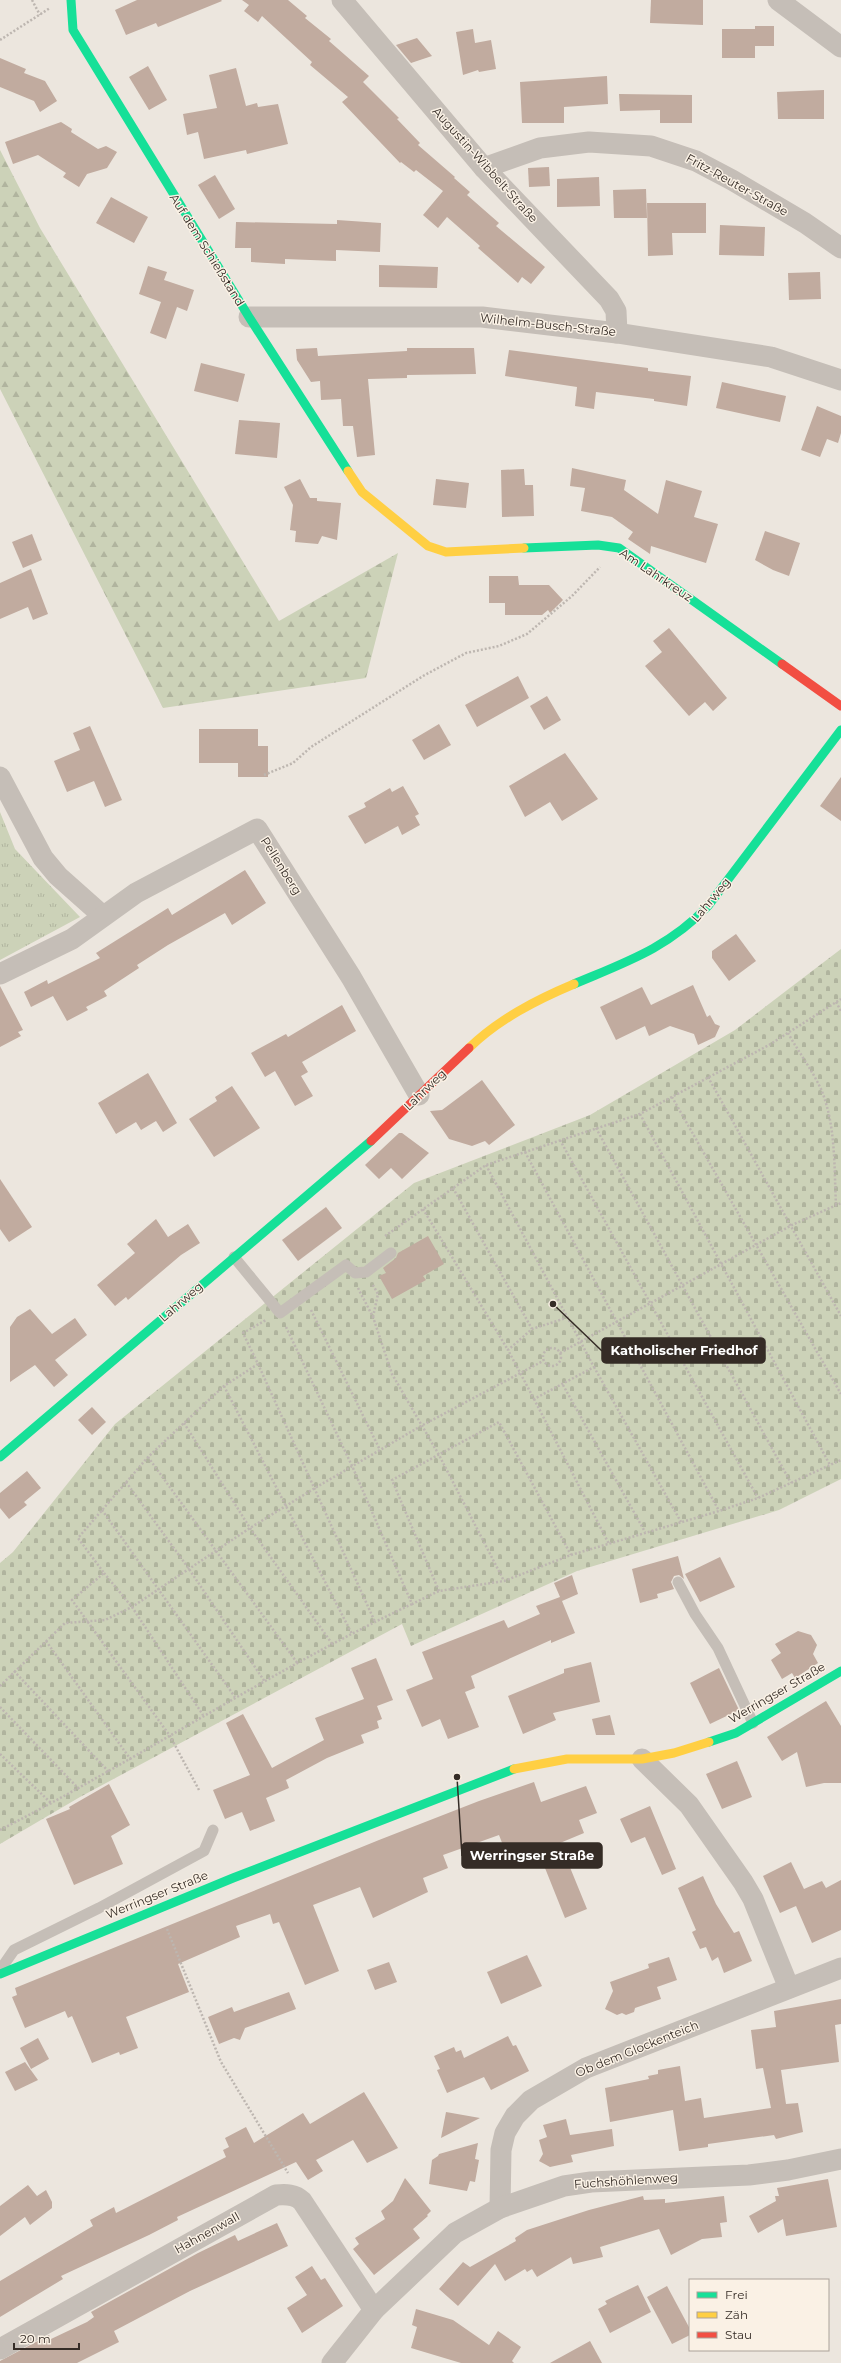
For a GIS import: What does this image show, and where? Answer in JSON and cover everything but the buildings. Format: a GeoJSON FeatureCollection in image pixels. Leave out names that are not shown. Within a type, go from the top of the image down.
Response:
{"type":"FeatureCollection","features":[{"type":"Feature","properties":{"kind":"street","name":"Auf dem Schießstand"},"geometry":{"type":"LineString","coordinates":[[71,0],[70,5],[73,30],[249,317],[362,492]]}},
{"type":"Feature","properties":{"kind":"street","name":"Augustin-Wibbelt-Straße"},"geometry":{"type":"LineString","coordinates":[[342,0],[484,168],[609,299],[616,311],[618,333]]}},
{"type":"Feature","properties":{"kind":"street"},"geometry":{"type":"LineString","coordinates":[[778,0],[841,47]]}},
{"type":"Feature","properties":{"kind":"street","name":"Fritz-Reuter-Straße"},"geometry":{"type":"LineString","coordinates":[[484,168],[540,148],[589,142],[651,146],[696,161],[732,180],[805,223],[841,248]]}},
{"type":"Feature","properties":{"kind":"street","name":"Wilhelm-Busch-Straße"},"geometry":{"type":"LineString","coordinates":[[249,317],[482,317],[618,333],[771,357],[841,380]]}},
{"type":"Feature","properties":{"kind":"street","name":"Am Lahrkreuz"},"geometry":{"type":"LineString","coordinates":[[362,492],[428,546],[446,552],[598,545],[609,545],[619,548],[841,706]]}},
{"type":"Feature","properties":{"kind":"street","name":"Lahrweg"},"geometry":{"type":"LineString","coordinates":[[0,1456],[376,1138],[478,1039],[500,1022],[547,995],[641,956],[688,926],[708,906],[841,730]]}},
{"type":"Feature","properties":{"kind":"street"},"geometry":{"type":"LineString","coordinates":[[0,777],[43,858],[72,890],[102,916]]}},
{"type":"Feature","properties":{"kind":"street","name":"Pellenberg"},"geometry":{"type":"LineString","coordinates":[[0,974],[72,939],[136,893],[257,829],[351,977],[419,1096]]}},
{"type":"Feature","properties":{"kind":"street","name":"Werringser Straße"},"geometry":{"type":"LineString","coordinates":[[0,1974],[158,1909],[506,1771],[567,1759],[642,1759],[674,1753],[736,1733],[841,1671]]}},
{"type":"Feature","properties":{"kind":"street"},"geometry":{"type":"LineString","coordinates":[[642,1759],[689,1805],[754,1899],[789,1988]]}},
{"type":"Feature","properties":{"kind":"street","name":"Ob dem Glockenteich"},"geometry":{"type":"LineString","coordinates":[[500,2208],[501,2150],[505,2133],[515,2116],[531,2100],[586,2068],[841,1968]]}},
{"type":"Feature","properties":{"kind":"street","name":"Fuchshöhlenweg"},"geometry":{"type":"LineString","coordinates":[[332,2363],[374,2310],[455,2233],[500,2208],[564,2186],[591,2182],[749,2175],[788,2170],[841,2159]]}},
{"type":"Feature","properties":{"kind":"street","name":"Hahnenwall"},"geometry":{"type":"LineString","coordinates":[[0,2349],[276,2195],[291,2195]]}},
{"type":"Feature","properties":{"kind":"street"},"geometry":{"type":"LineString","coordinates":[[291,2195],[298,2197],[302,2202],[374,2310]]}},
{"type":"Feature","properties":{"kind":"lane"},"geometry":{"type":"LineString","coordinates":[[234,1257],[280,1313],[346,1264],[356,1273],[366,1272],[392,1253]]}},
{"type":"Feature","properties":{"kind":"lane"},"geometry":{"type":"LineString","coordinates":[[678,1582],[695,1614],[718,1648],[753,1723]]}},
{"type":"Feature","properties":{"kind":"lane","name":"Werringser Straße"},"geometry":{"type":"LineString","coordinates":[[0,1971],[14,1950],[99,1908],[204,1851],[213,1830]]}},
{"type":"Feature","properties":{"kind":"path"},"geometry":{"type":"LineString","coordinates":[[0,40],[40,15],[32,0]]}},
{"type":"Feature","properties":{"kind":"path"},"geometry":{"type":"LineString","coordinates":[[264,775],[293,764],[311,747],[423,676],[466,653],[499,646],[526,634],[572,596],[619,548]]}},
{"type":"Feature","properties":{"kind":"path"},"geometry":{"type":"LineString","coordinates":[[385,1237],[486,1165],[640,1114],[788,1033],[841,999]]}},
{"type":"Feature","properties":{"kind":"path"},"geometry":{"type":"LineString","coordinates":[[836,1002],[841,1011]]}},
{"type":"Feature","properties":{"kind":"path"},"geometry":{"type":"LineString","coordinates":[[788,1033],[820,1089],[828,1113],[832,1130],[836,1205]]}},
{"type":"Feature","properties":{"kind":"path"},"geometry":{"type":"LineString","coordinates":[[708,1077],[792,1225],[841,1316]]}},
{"type":"Feature","properties":{"kind":"path"},"geometry":{"type":"LineString","coordinates":[[672,1097],[841,1394]]}},
{"type":"Feature","properties":{"kind":"path"},"geometry":{"type":"LineString","coordinates":[[640,1114],[830,1466]]}},
{"type":"Feature","properties":{"kind":"path"},"geometry":{"type":"LineString","coordinates":[[596,1128],[792,1483]]}},
{"type":"Feature","properties":{"kind":"path"},"geometry":{"type":"LineString","coordinates":[[560,1140],[758,1498]]}},
{"type":"Feature","properties":{"kind":"path"},"geometry":{"type":"LineString","coordinates":[[525,1152],[719,1512]]}},
{"type":"Feature","properties":{"kind":"path"},"geometry":{"type":"LineString","coordinates":[[486,1165],[566,1318],[681,1522]]}},
{"type":"Feature","properties":{"kind":"path"},"geometry":{"type":"LineString","coordinates":[[453,1188],[532,1329]]}},
{"type":"Feature","properties":{"kind":"path"},"geometry":{"type":"LineString","coordinates":[[560,1353],[792,1225],[841,1203]]}},
{"type":"Feature","properties":{"kind":"path"},"geometry":{"type":"LineString","coordinates":[[423,1209],[522,1374],[609,1544]]}},
{"type":"Feature","properties":{"kind":"path"},"geometry":{"type":"LineString","coordinates":[[346,1264],[373,1317],[392,1374],[439,1455],[504,1581]]}},
{"type":"Feature","properties":{"kind":"path"},"geometry":{"type":"LineString","coordinates":[[373,1317],[378,1294]]}},
{"type":"Feature","properties":{"kind":"path"},"geometry":{"type":"LineString","coordinates":[[304,1295],[380,1450]]}},
{"type":"Feature","properties":{"kind":"path"},"geometry":{"type":"LineString","coordinates":[[375,1622],[243,1333],[280,1313],[352,1468],[412,1604]]}},
{"type":"Feature","properties":{"kind":"path"},"geometry":{"type":"LineString","coordinates":[[508,1350],[532,1329],[566,1318]]}},
{"type":"Feature","properties":{"kind":"path"},"geometry":{"type":"LineString","coordinates":[[553,1348],[560,1353],[560,1358],[556,1365],[546,1364],[544,1361],[543,1354],[546,1350],[553,1348]]}},
{"type":"Feature","properties":{"kind":"path"},"geometry":{"type":"LineString","coordinates":[[0,1686],[64,1623],[105,1620],[132,1607],[218,1551],[250,1528],[285,1508],[315,1488],[352,1468],[421,1426],[522,1374],[544,1361]]}},
{"type":"Feature","properties":{"kind":"path"},"geometry":{"type":"LineString","coordinates":[[203,1715],[132,1607],[78,1538],[148,1457],[224,1386],[258,1364]]}},
{"type":"Feature","properties":{"kind":"path"},"geometry":{"type":"LineString","coordinates":[[534,1399],[563,1385],[594,1367]]}},
{"type":"Feature","properties":{"kind":"path"},"geometry":{"type":"LineString","coordinates":[[563,1385],[645,1532]]}},
{"type":"Feature","properties":{"kind":"path"},"geometry":{"type":"LineString","coordinates":[[224,1386],[285,1508],[352,1634]]}},
{"type":"Feature","properties":{"kind":"path"},"geometry":{"type":"LineString","coordinates":[[439,1591],[392,1480],[499,1422],[571,1554]]}},
{"type":"Feature","properties":{"kind":"path"},"geometry":{"type":"LineString","coordinates":[[184,1423],[250,1528],[333,1645]]}},
{"type":"Feature","properties":{"kind":"path"},"geometry":{"type":"LineString","coordinates":[[148,1457],[218,1551],[298,1664]]}},
{"type":"Feature","properties":{"kind":"path"},"geometry":{"type":"LineString","coordinates":[[0,1830],[79,1790],[235,1697],[375,1622],[439,1591],[504,1581],[571,1554],[719,1512],[758,1498],[841,1460]]}},
{"type":"Feature","properties":{"kind":"path"},"geometry":{"type":"LineString","coordinates":[[126,1482],[189,1569],[265,1682]]}},
{"type":"Feature","properties":{"kind":"path"},"geometry":{"type":"LineString","coordinates":[[102,1510],[159,1588],[235,1697]]}},
{"type":"Feature","properties":{"kind":"path"},"geometry":{"type":"LineString","coordinates":[[104,1573],[72,1600],[170,1736],[199,1790]]}},
{"type":"Feature","properties":{"kind":"path"},"geometry":{"type":"LineString","coordinates":[[46,1641],[131,1760]]}},
{"type":"Feature","properties":{"kind":"path"},"geometry":{"type":"LineString","coordinates":[[14,1671],[109,1772]]}},
{"type":"Feature","properties":{"kind":"path"},"geometry":{"type":"LineString","coordinates":[[0,1707],[79,1790]]}},
{"type":"Feature","properties":{"kind":"path"},"geometry":{"type":"LineString","coordinates":[[0,1754],[52,1804]]}},
{"type":"Feature","properties":{"kind":"path"},"geometry":{"type":"LineString","coordinates":[[158,1909],[221,2062],[288,2172],[292,2181],[291,2195]]}},
{"type":"Feature","properties":{"kind":"green space"},"geometry":{"type":"Polygon","coordinates":[[[0,150],[40,228],[279,621],[398,553],[366,678],[163,708],[0,389],[0,150]]]}},
{"type":"Feature","properties":{"kind":"green space"},"geometry":{"type":"Polygon","coordinates":[[[0,812],[15,849],[80,917],[0,960],[0,812]]]}},
{"type":"Feature","properties":{"kind":"green space"},"geometry":{"type":"Polygon","coordinates":[[[841,949],[841,1479],[779,1510],[577,1571],[411,1646],[402,1624],[80,1797],[0,1844],[0,1563],[13,1552],[115,1424],[414,1183],[590,1115],[735,1030],[841,949]]]}},
{"type":"Feature","properties":{"kind":"traffic: fast"},"geometry":{"type":"LineString","coordinates":[[71,0],[73,30],[249,317],[348,471]]}},
{"type":"Feature","properties":{"kind":"traffic: fast"},"geometry":{"type":"LineString","coordinates":[[524,548],[598,545],[619,548],[782,664]]}},
{"type":"Feature","properties":{"kind":"traffic: fast"},"geometry":{"type":"LineString","coordinates":[[574,984],[629,961],[662,943],[693,921],[708,906],[841,730]]}},
{"type":"Feature","properties":{"kind":"traffic: fast"},"geometry":{"type":"LineString","coordinates":[[0,1457],[371,1141]]}},
{"type":"Feature","properties":{"kind":"traffic: fast"},"geometry":{"type":"LineString","coordinates":[[709,1742],[736,1733],[841,1671]]}},
{"type":"Feature","properties":{"kind":"traffic: fast"},"geometry":{"type":"LineString","coordinates":[[0,1974],[233,1878],[514,1769]]}},
{"type":"Feature","properties":{"kind":"traffic: slow"},"geometry":{"type":"LineString","coordinates":[[348,471],[362,492],[428,546],[446,552],[524,548]]}},
{"type":"Feature","properties":{"kind":"traffic: slow"},"geometry":{"type":"LineString","coordinates":[[469,1048],[493,1028],[518,1011],[574,984]]}},
{"type":"Feature","properties":{"kind":"traffic: slow"},"geometry":{"type":"LineString","coordinates":[[514,1769],[567,1759],[642,1759],[674,1753],[709,1742]]}},
{"type":"Feature","properties":{"kind":"traffic: jam"},"geometry":{"type":"LineString","coordinates":[[782,664],[841,706]]}},
{"type":"Feature","properties":{"kind":"traffic: jam"},"geometry":{"type":"LineString","coordinates":[[371,1141],[469,1048]]}},
{"type":"Feature","properties":{"kind":"place","name":"Katholischer Friedhof"},"geometry":{"type":"Point","coordinates":[553,1304]}},
{"type":"Feature","properties":{"kind":"place","name":"Werringser Straße"},"geometry":{"type":"Point","coordinates":[457,1777]}}]}
